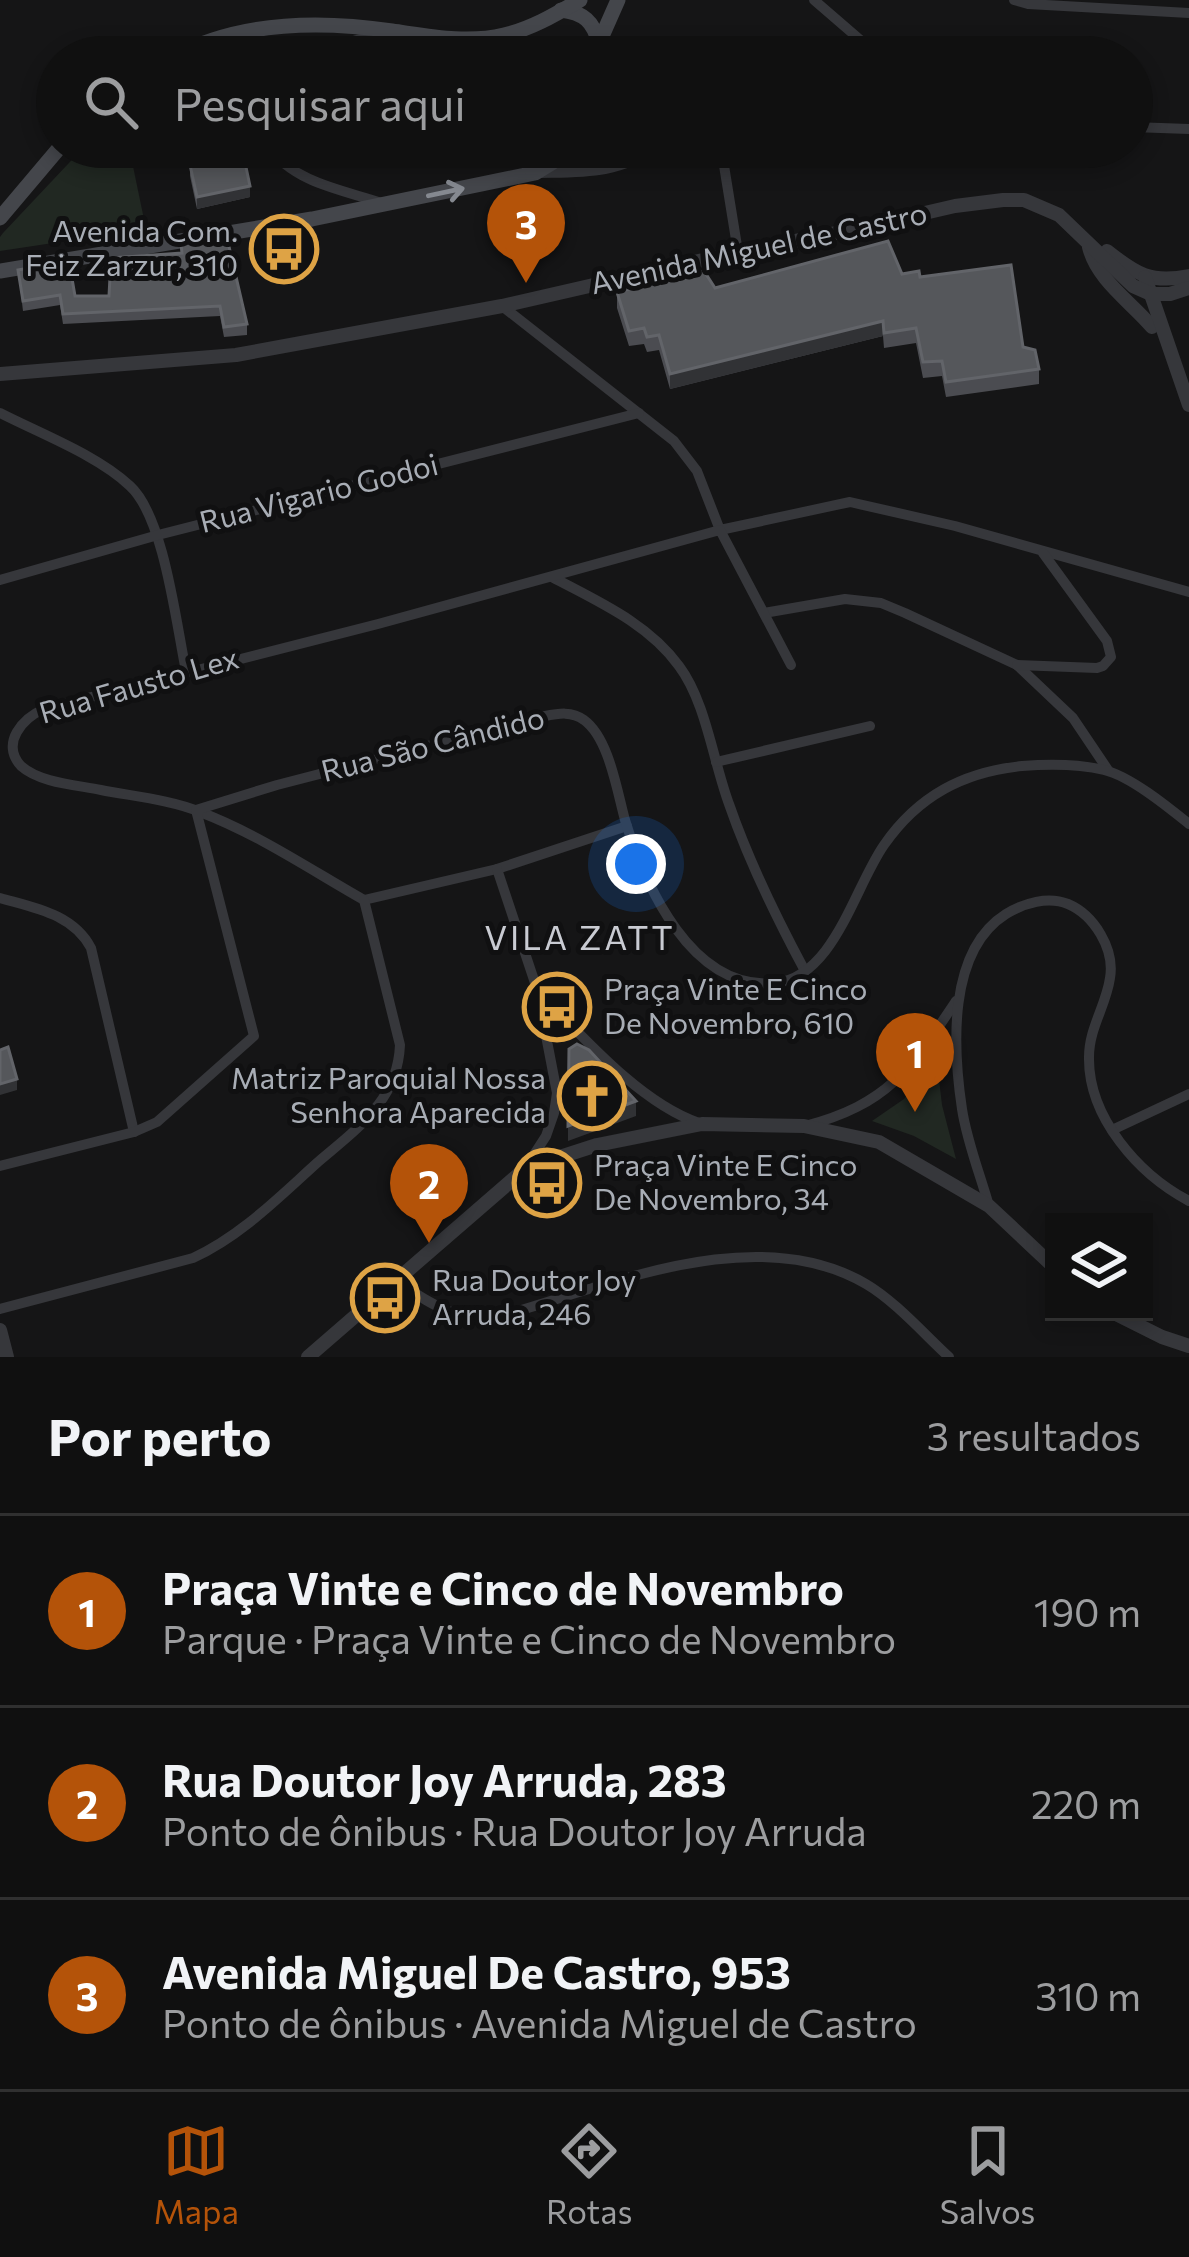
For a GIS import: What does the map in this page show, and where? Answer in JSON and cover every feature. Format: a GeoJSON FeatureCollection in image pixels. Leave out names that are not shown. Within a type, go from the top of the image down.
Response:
{"type":"FeatureCollection","features":[{"type":"Feature","properties":{"kind":"main road"},"geometry":{"type":"LineString","coordinates":[[497,36],[580,0]]}},
{"type":"Feature","properties":{"kind":"main road"},"geometry":{"type":"LineString","coordinates":[[603,36],[618,0]]}},
{"type":"Feature","properties":{"kind":"main road"},"geometry":{"type":"LineString","coordinates":[[562,10],[589,20],[593,36]]}},
{"type":"Feature","properties":{"kind":"main road"},"geometry":{"type":"LineString","coordinates":[[226,36],[308,24],[429,36]]}},
{"type":"Feature","properties":{"kind":"main road"},"geometry":{"type":"LineString","coordinates":[[0,218],[42,168]]}},
{"type":"Feature","properties":{"kind":"main road"},"geometry":{"type":"LineString","coordinates":[[0,272],[230,234],[543,168]]}},
{"type":"Feature","properties":{"kind":"street"},"geometry":{"type":"LineString","coordinates":[[814,0],[856,36]]}},
{"type":"Feature","properties":{"kind":"street"},"geometry":{"type":"LineString","coordinates":[[1014,0],[1189,13]]}},
{"type":"Feature","properties":{"kind":"street"},"geometry":{"type":"LineString","coordinates":[[369,36],[390,30]]}},
{"type":"Feature","properties":{"kind":"street"},"geometry":{"type":"LineString","coordinates":[[1153,128],[1189,129]]}},
{"type":"Feature","properties":{"kind":"street"},"geometry":{"type":"LineString","coordinates":[[290,168],[313,181],[386,204]]}},
{"type":"Feature","properties":{"kind":"street"},"geometry":{"type":"LineString","coordinates":[[590,168],[601,172]]}},
{"type":"Feature","properties":{"kind":"street"},"geometry":{"type":"LineString","coordinates":[[535,173],[612,168]]}},
{"type":"Feature","properties":{"kind":"street"},"geometry":{"type":"LineString","coordinates":[[725,168],[738,252]]}},
{"type":"Feature","properties":{"kind":"street","name":"Avenida Miguel de Castro"},"geometry":{"type":"LineString","coordinates":[[0,374],[236,355],[502,306],[955,206],[1003,200],[1024,200],[1059,215],[1139,281]]}},
{"type":"Feature","properties":{"kind":"street"},"geometry":{"type":"LineString","coordinates":[[1085,239],[1101,272],[1181,359]]}},
{"type":"Feature","properties":{"kind":"street","name":"Avenida Miguel de Castro"},"geometry":{"type":"LineString","coordinates":[[1085,239],[1105,249],[1139,281]]}},
{"type":"Feature","properties":{"kind":"street"},"geometry":{"type":"LineString","coordinates":[[1139,281],[1189,276]]}},
{"type":"Feature","properties":{"kind":"street"},"geometry":{"type":"LineString","coordinates":[[1139,281],[1152,327]]}},
{"type":"Feature","properties":{"kind":"street"},"geometry":{"type":"LineString","coordinates":[[1139,281],[1181,359],[1189,405]]}},
{"type":"Feature","properties":{"kind":"street"},"geometry":{"type":"LineString","coordinates":[[1150,294],[1189,288]]}},
{"type":"Feature","properties":{"kind":"street"},"geometry":{"type":"LineString","coordinates":[[502,306],[686,454],[791,664]]}},
{"type":"Feature","properties":{"kind":"street","name":"Rua Vigario Godoi"},"geometry":{"type":"LineString","coordinates":[[0,580],[639,412]]}},
{"type":"Feature","properties":{"kind":"street"},"geometry":{"type":"LineString","coordinates":[[0,413],[105,466],[142,500],[158,535],[186,671]]}},
{"type":"Feature","properties":{"kind":"street","name":"Rua Fausto Lex"},"geometry":{"type":"LineString","coordinates":[[364,900],[196,809],[47,778],[15,758],[14,734],[20,723],[44,709],[720,530],[850,502],[956,526],[1189,592]]}},
{"type":"Feature","properties":{"kind":"street"},"geometry":{"type":"LineString","coordinates":[[1017,665],[1096,668],[1111,657],[1107,641],[1042,552]]}},
{"type":"Feature","properties":{"kind":"street"},"geometry":{"type":"LineString","coordinates":[[552,577],[625,616],[680,667],[693,690],[742,839],[805,971],[823,957],[887,840],[927,799],[957,780],[998,769],[1042,764],[1108,770]]}},
{"type":"Feature","properties":{"kind":"street"},"geometry":{"type":"LineString","coordinates":[[764,613],[863,599],[905,613],[1017,665],[1073,718],[1108,770],[1189,824]]}},
{"type":"Feature","properties":{"kind":"street","name":"Rua São Cândido"},"geometry":{"type":"LineString","coordinates":[[196,809],[567,713],[584,719],[598,735],[653,891],[699,956],[718,970],[754,982],[783,981],[805,971]]}},
{"type":"Feature","properties":{"kind":"street"},"geometry":{"type":"LineString","coordinates":[[716,762],[870,726]]}},
{"type":"Feature","properties":{"kind":"street"},"geometry":{"type":"LineString","coordinates":[[0,1166],[157,1122],[254,1036],[196,809]]}},
{"type":"Feature","properties":{"kind":"street"},"geometry":{"type":"LineString","coordinates":[[0,1309],[193,1258],[214,1248],[249,1224],[365,1120],[392,1084],[400,1045],[364,900],[497,868],[627,826]]}},
{"type":"Feature","properties":{"kind":"street"},"geometry":{"type":"LineString","coordinates":[[308,1357],[526,1168],[546,1136],[556,1093],[537,989],[497,868]]}},
{"type":"Feature","properties":{"kind":"street"},"geometry":{"type":"LineString","coordinates":[[0,898],[70,922],[92,947],[134,1132]]}},
{"type":"Feature","properties":{"kind":"street"},"geometry":{"type":"LineString","coordinates":[[804,1126],[852,1111],[885,1091],[906,1071],[958,998],[976,947],[1000,918],[1026,904],[1049,900],[1072,905],[1083,914],[1102,935],[1111,966],[1091,1034],[1090,1077],[1095,1099],[1112,1130],[1149,1172],[1189,1201]]}},
{"type":"Feature","properties":{"kind":"street"},"geometry":{"type":"LineString","coordinates":[[537,989],[642,1091],[677,1116],[702,1124]]}},
{"type":"Feature","properties":{"kind":"street"},"geometry":{"type":"LineString","coordinates":[[958,998],[956,1043],[963,1113],[989,1206]]}},
{"type":"Feature","properties":{"kind":"street"},"geometry":{"type":"LineString","coordinates":[[1112,1130],[1189,1094]]}},
{"type":"Feature","properties":{"kind":"street"},"geometry":{"type":"LineString","coordinates":[[526,1168],[597,1145],[702,1124],[804,1126],[879,1142],[989,1206],[1045,1259]]}},
{"type":"Feature","properties":{"kind":"street"},"geometry":{"type":"LineString","coordinates":[[396,1281],[436,1307],[458,1316],[482,1318],[688,1264],[734,1257],[802,1260],[871,1286],[949,1357]]}},
{"type":"Feature","properties":{"kind":"street"},"geometry":{"type":"LineString","coordinates":[[1130,1321],[1189,1346]]}},
{"type":"Feature","properties":{"kind":"street"},"geometry":{"type":"LineString","coordinates":[[0,1330],[7,1357]]}},
{"type":"Feature","properties":{"kind":"shaded area"},"geometry":{"type":"Polygon","coordinates":[[[64,168],[133,168],[146,229],[0,251],[3,233],[64,168]]]}},
{"type":"Feature","properties":{"kind":"shaded area"},"geometry":{"type":"Polygon","coordinates":[[[937,1062],[956,1159],[914,1136],[872,1121],[904,1099],[937,1062]]]}},
{"type":"Feature","properties":{"kind":"building"},"geometry":{"type":"Polygon","coordinates":[[[191,168],[246,168],[250,186],[197,197],[191,168]]]}},
{"type":"Feature","properties":{"kind":"building"},"geometry":{"type":"Polygon","coordinates":[[[227,238],[247,324],[224,327],[220,306],[63,314],[60,295],[23,301],[18,270],[69,261],[75,296],[109,296],[111,258],[182,253],[181,244],[227,238]]]}},
{"type":"Feature","properties":{"kind":"building"},"geometry":{"type":"Polygon","coordinates":[[[888,241],[902,274],[919,271],[920,277],[1011,265],[1023,347],[1035,350],[1039,369],[946,382],[942,361],[923,362],[916,328],[884,333],[883,321],[670,374],[659,335],[647,337],[644,328],[629,331],[617,292],[704,271],[715,288],[888,241]]]}},
{"type":"Feature","properties":{"kind":"building","name":"Matriz Paroquial Nossa Senhora Aparecida"},"geometry":{"type":"Polygon","coordinates":[[[577,1044],[589,1050],[636,1101],[568,1126],[569,1049],[577,1044]]]}},
{"type":"Feature","properties":{"kind":"building"},"geometry":{"type":"Polygon","coordinates":[[[8,1047],[17,1079],[0,1084],[0,1050],[8,1047]]]}},
{"type":"Feature","properties":{"kind":"place","name":"Avenida Com. Feiz Zarzur, 310"},"geometry":{"type":"Point","coordinates":[284,249]}},
{"type":"Feature","properties":{"kind":"place","name":"Avenida Miguel De Castro, 953"},"geometry":{"type":"Point","coordinates":[526,283]}},
{"type":"Feature","properties":{"kind":"place","name":"Praça Vinte E Cinco De Novembro, 610"},"geometry":{"type":"Point","coordinates":[557,1007]}},
{"type":"Feature","properties":{"kind":"place","name":"Matriz Paroquial Nossa Senhora Aparecida"},"geometry":{"type":"Point","coordinates":[592,1096]}},
{"type":"Feature","properties":{"kind":"place","name":"Praça Vinte e Cinco de Novembro"},"geometry":{"type":"Point","coordinates":[915,1112]}},
{"type":"Feature","properties":{"kind":"place","name":"Praça Vinte E Cinco De Novembro, 34"},"geometry":{"type":"Point","coordinates":[547,1183]}},
{"type":"Feature","properties":{"kind":"place","name":"Rua Doutor Joy Arruda, 283"},"geometry":{"type":"Point","coordinates":[429,1243]}},
{"type":"Feature","properties":{"kind":"place","name":"Rua Doutor Joy Arruda, 246"},"geometry":{"type":"Point","coordinates":[385,1298]}},
{"type":"Feature","properties":{"kind":"district","name":"VILA ZATT"},"geometry":{"type":"Point","coordinates":[580,938]}}]}
